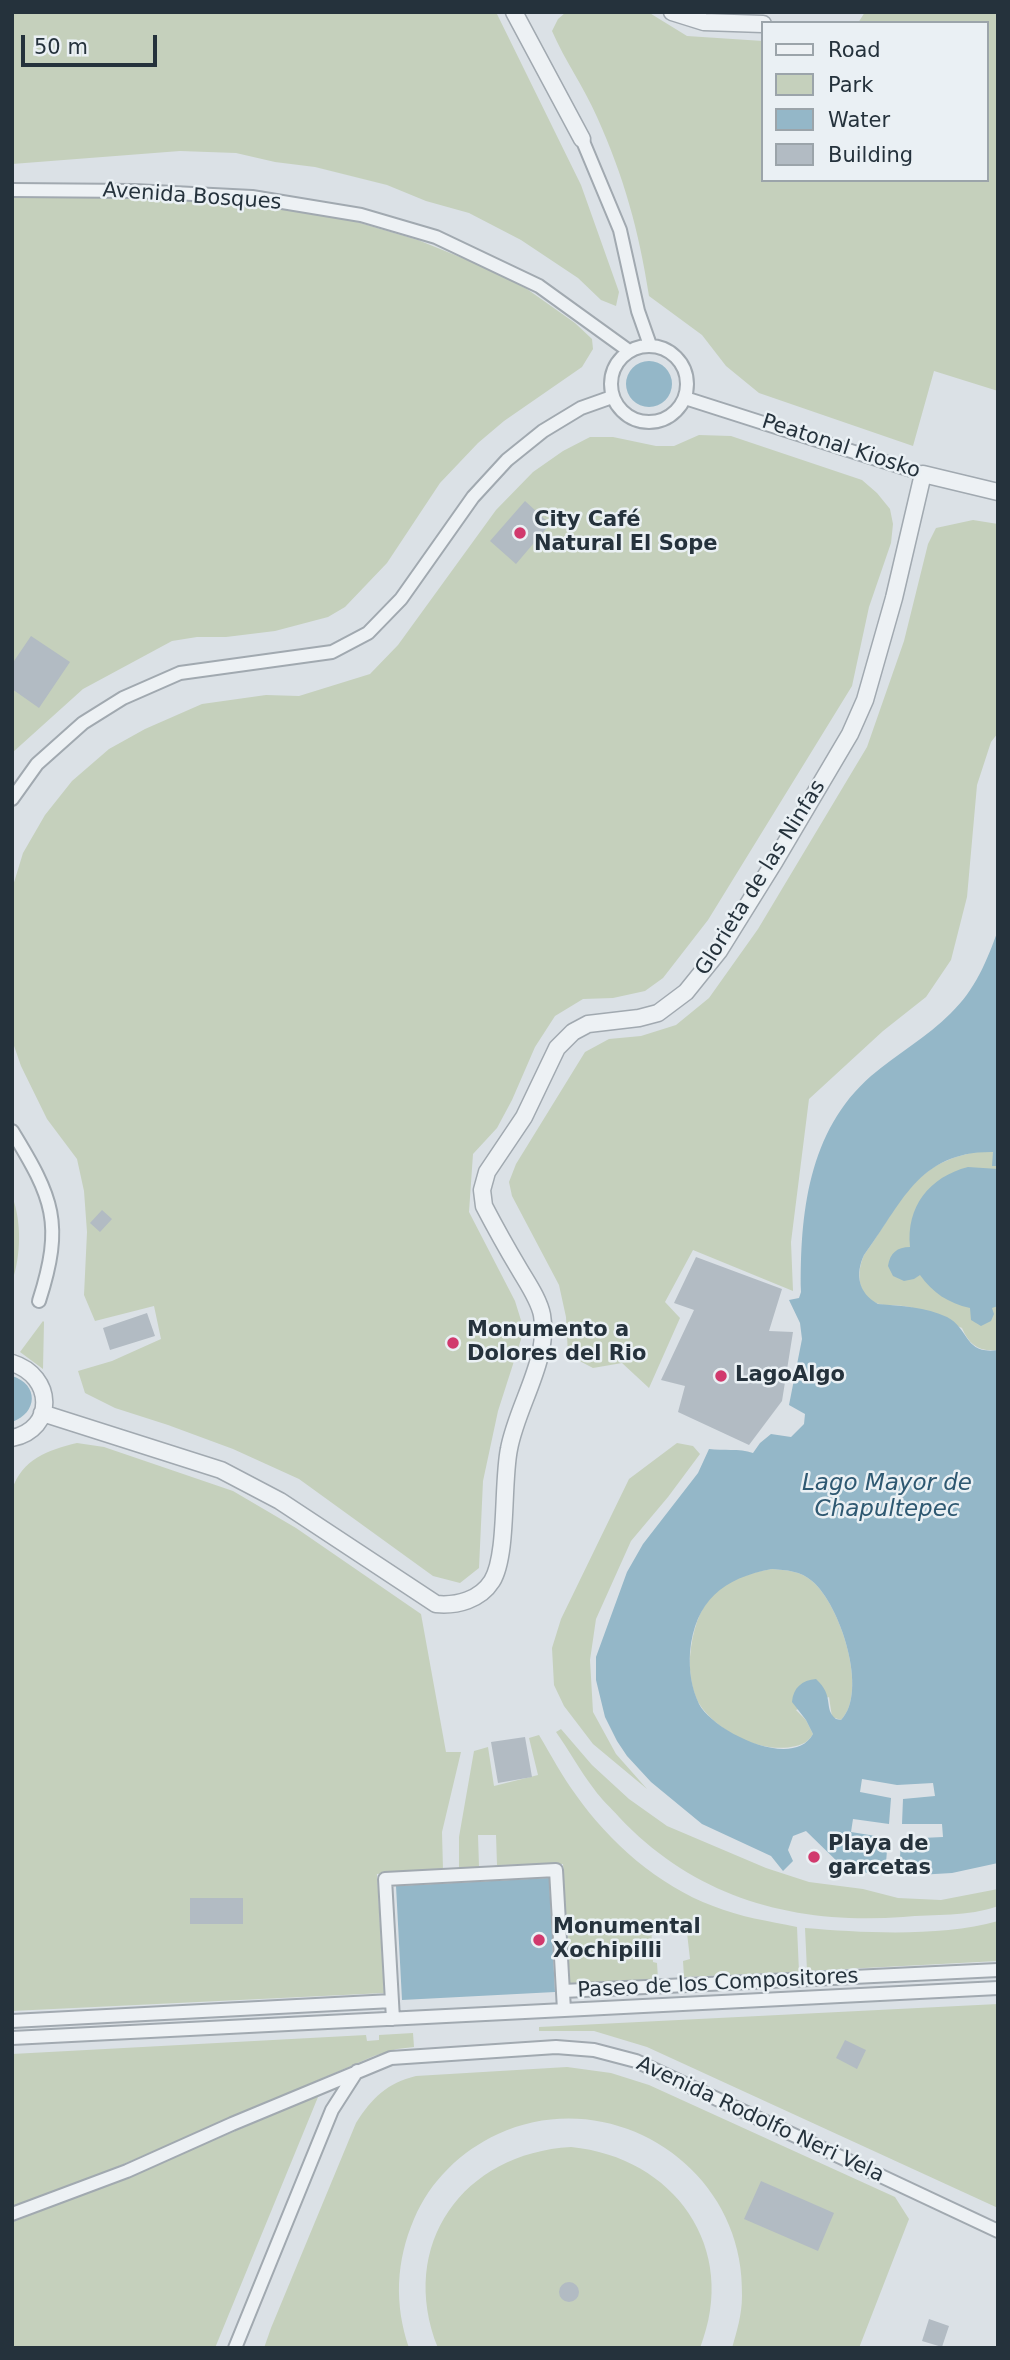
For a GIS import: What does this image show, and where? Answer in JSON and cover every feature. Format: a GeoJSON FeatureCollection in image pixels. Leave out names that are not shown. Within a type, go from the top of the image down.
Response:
{"type":"FeatureCollection","features":[{"type":"Feature","properties":{"kind":"street"},"geometry":{"type":"LineString","coordinates":[[514,12],[582,139],[620,230],[638,311],[650,345]]}},
{"type":"Feature","properties":{"kind":"street"},"geometry":{"type":"LineString","coordinates":[[672,12],[704,22],[762,24]]}},
{"type":"Feature","properties":{"kind":"street","name":"Avenida Bosques"},"geometry":{"type":"LineString","coordinates":[[12,190],[134,191],[251,197],[361,215],[436,237],[539,286],[629,351]]}},
{"type":"Feature","properties":{"kind":"street"},"geometry":{"type":"LineString","coordinates":[[650,345],[662,348],[681,363],[686,374],[685,398],[678,409],[667,417],[655,422],[642,422],[619,409],[612,397],[611,380],[613,369],[620,359],[629,351],[650,345]]}},
{"type":"Feature","properties":{"kind":"street"},"geometry":{"type":"LineString","coordinates":[[12,799],[37,764],[83,723],[123,698],[180,673],[332,652],[368,633],[401,599],[473,498],[507,460],[543,431],[581,408],[612,397]]}},
{"type":"Feature","properties":{"kind":"street","name":"Peatonal Kiosko"},"geometry":{"type":"LineString","coordinates":[[685,398],[923,474],[998,492]]}},
{"type":"Feature","properties":{"kind":"street","name":"Glorieta de las Ninfas"},"geometry":{"type":"LineString","coordinates":[[42,1413],[221,1470],[280,1501],[436,1604],[462,1603],[479,1595],[493,1580],[501,1553],[505,1469],[509,1446],[539,1359],[544,1331],[542,1311],[484,1206],[482,1190],[487,1172],[524,1116],[557,1048],[573,1032],[588,1024],[658,1013],[686,992],[719,951],[850,734],[865,700],[894,598],[923,474]]}},
{"type":"Feature","properties":{"kind":"street"},"geometry":{"type":"LineString","coordinates":[[12,1131],[35,1167],[51,1210],[53,1234],[50,1269],[39,1301]]}},
{"type":"Feature","properties":{"kind":"street"},"geometry":{"type":"LineString","coordinates":[[12,1363],[33,1373],[44,1395],[42,1413],[33,1428],[14,1440]]}},
{"type":"Feature","properties":{"kind":"street","name":"Paseo de los Compositores"},"geometry":{"type":"LineString","coordinates":[[392,2001],[385,1879],[556,1870],[563,1992],[998,1970]]}},
{"type":"Feature","properties":{"kind":"street","name":"Paseo de los Compositores"},"geometry":{"type":"LineString","coordinates":[[12,2038],[998,1989]]}},
{"type":"Feature","properties":{"kind":"street"},"geometry":{"type":"LineString","coordinates":[[563,1992],[564,2010]]}},
{"type":"Feature","properties":{"kind":"street"},"geometry":{"type":"LineString","coordinates":[[12,2021],[392,2001],[393,2019]]}},
{"type":"Feature","properties":{"kind":"street","name":"Avenida Rodolfo Neri Vela"},"geometry":{"type":"LineString","coordinates":[[12,2214],[127,2171],[391,2058],[556,2048],[614,2054],[659,2070],[998,2231]]}},
{"type":"Feature","properties":{"kind":"street"},"geometry":{"type":"LineString","coordinates":[[235,2348],[332,2110],[358,2070]]}},
{"type":"Feature","properties":{"kind":"green space"},"geometry":{"type":"Polygon","coordinates":[[[12,12],[496,12],[581,185],[619,292],[616,306],[601,300],[578,278],[521,240],[469,213],[426,201],[387,185],[315,167],[236,153],[180,151],[12,164],[12,12]]]}},
{"type":"Feature","properties":{"kind":"green space"},"geometry":{"type":"Polygon","coordinates":[[[648,12],[687,36],[762,41],[762,182],[989,182],[989,21],[859,21],[865,12],[998,12],[998,391],[934,371],[913,446],[759,393],[726,366],[702,335],[649,296],[635,227],[607,139],[552,31],[558,19],[565,13],[648,12]]]}},
{"type":"Feature","properties":{"kind":"green space"},"geometry":{"type":"Polygon","coordinates":[[[12,196],[148,196],[262,203],[333,215],[418,240],[487,268],[527,289],[575,323],[592,339],[593,349],[582,367],[504,421],[478,443],[440,483],[387,563],[345,607],[328,617],[275,631],[172,641],[83,689],[12,753],[12,196]]]}},
{"type":"Feature","properties":{"kind":"green space"},"geometry":{"type":"Polygon","coordinates":[[[699,435],[731,436],[862,480],[890,509],[893,524],[891,543],[869,607],[852,686],[708,920],[663,978],[645,991],[613,998],[583,999],[555,1016],[535,1047],[497,1128],[473,1154],[469,1212],[515,1301],[524,1330],[498,1411],[483,1481],[479,1568],[460,1583],[433,1576],[299,1479],[233,1449],[115,1408],[85,1393],[78,1371],[112,1361],[161,1339],[154,1306],[95,1321],[84,1295],[87,1232],[84,1191],[77,1159],[47,1119],[21,1066],[12,1040],[12,889],[23,853],[45,815],[72,781],[109,749],[145,729],[202,704],[266,695],[299,696],[370,674],[398,645],[496,510],[533,472],[563,451],[590,437],[613,437],[656,446],[674,446],[699,435]]]}},
{"type":"Feature","properties":{"kind":"green space"},"geometry":{"type":"Polygon","coordinates":[[[973,520],[998,524],[998,733],[991,742],[977,785],[967,897],[951,960],[926,997],[883,1031],[809,1099],[791,1242],[793,1291],[693,1250],[665,1302],[680,1318],[649,1388],[622,1363],[593,1368],[568,1355],[566,1317],[559,1285],[512,1196],[509,1182],[516,1164],[585,1052],[609,1039],[641,1036],[676,1025],[709,998],[758,929],[867,747],[904,641],[928,544],[936,528],[973,520]]]}},
{"type":"Feature","properties":{"kind":"green space"},"geometry":{"type":"Polygon","coordinates":[[[977,1152],[993,1152],[993,1166],[998,1166],[998,1350],[985,1350],[975,1346],[962,1328],[922,1311],[876,1303],[865,1294],[859,1275],[864,1255],[909,1189],[936,1166],[977,1152]]]}},
{"type":"Feature","properties":{"kind":"green space"},"geometry":{"type":"Polygon","coordinates":[[[12,1196],[19,1239],[12,1282],[12,1196]]]}},
{"type":"Feature","properties":{"kind":"green space"},"geometry":{"type":"Polygon","coordinates":[[[44,1322],[43,1369],[20,1352],[44,1322]]]}},
{"type":"Feature","properties":{"kind":"green space"},"geometry":{"type":"Polygon","coordinates":[[[77,1443],[104,1447],[233,1491],[296,1528],[421,1614],[446,1752],[461,1752],[442,1832],[443,1870],[377,1874],[384,1993],[12,2011],[12,1490],[22,1471],[37,1457],[77,1443]]]}},
{"type":"Feature","properties":{"kind":"green space"},"geometry":{"type":"Polygon","coordinates":[[[677,1443],[693,1446],[700,1454],[631,1541],[596,1619],[590,1660],[593,1712],[616,1754],[647,1789],[593,1744],[564,1706],[554,1685],[552,1648],[561,1619],[629,1479],[677,1443]]]}},
{"type":"Feature","properties":{"kind":"green space"},"geometry":{"type":"Polygon","coordinates":[[[772,1569],[803,1575],[822,1592],[841,1628],[852,1670],[849,1707],[841,1720],[832,1717],[829,1697],[796,1710],[806,1720],[813,1734],[804,1743],[783,1748],[757,1745],[745,1740],[711,1718],[699,1703],[690,1670],[697,1621],[712,1596],[737,1579],[772,1569]]]}},
{"type":"Feature","properties":{"kind":"green space"},"geometry":{"type":"Polygon","coordinates":[[[561,1729],[592,1765],[629,1799],[667,1826],[766,1868],[809,1882],[863,1889],[898,1898],[941,1900],[998,1889],[998,1906],[951,1914],[863,1918],[823,1916],[785,1910],[714,1886],[680,1868],[649,1845],[619,1817],[584,1775],[556,1732],[561,1729]]]}},
{"type":"Feature","properties":{"kind":"green space"},"geometry":{"type":"Polygon","coordinates":[[[539,1735],[589,1812],[637,1861],[673,1887],[723,1910],[797,1927],[799,1972],[684,1977],[683,1961],[690,1959],[686,1924],[651,1926],[653,1962],[657,1963],[658,1979],[570,1983],[563,1864],[497,1865],[496,1835],[478,1835],[479,1867],[459,1868],[459,1837],[474,1751],[488,1747],[494,1786],[538,1775],[529,1738],[539,1735]]]}},
{"type":"Feature","properties":{"kind":"green space"},"geometry":{"type":"Polygon","coordinates":[[[998,1921],[998,1961],[807,1971],[805,1928],[928,1932],[998,1921]]]}},
{"type":"Feature","properties":{"kind":"green space"},"geometry":{"type":"Polygon","coordinates":[[[998,2004],[998,2208],[647,2047],[594,2031],[539,2031],[539,2027],[998,2004]]]}},
{"type":"Feature","properties":{"kind":"green space"},"geometry":{"type":"Polygon","coordinates":[[[413,2033],[414,2047],[374,2056],[54,2194],[12,2208],[12,2054],[366,2035],[367,2041],[379,2040],[379,2035],[413,2033]]]}},
{"type":"Feature","properties":{"kind":"green space"},"geometry":{"type":"Polygon","coordinates":[[[567,2067],[611,2073],[649,2085],[895,2197],[909,2219],[859,2348],[732,2348],[742,2296],[737,2250],[722,2209],[697,2175],[664,2148],[626,2129],[585,2119],[541,2121],[498,2134],[459,2158],[438,2180],[414,2219],[401,2267],[399,2299],[409,2348],[264,2348],[356,2123],[374,2099],[388,2087],[416,2076],[567,2067]]]}},
{"type":"Feature","properties":{"kind":"green space"},"geometry":{"type":"Polygon","coordinates":[[[318,2097],[215,2348],[12,2348],[12,2222],[117,2182],[318,2097]]]}},
{"type":"Feature","properties":{"kind":"green space"},"geometry":{"type":"Polygon","coordinates":[[[571,2147],[608,2154],[640,2169],[668,2189],[689,2214],[704,2243],[711,2276],[710,2311],[700,2348],[438,2348],[428,2310],[426,2274],[434,2241],[449,2211],[471,2186],[499,2166],[533,2153],[571,2147]]]}},
{"type":"Feature","properties":{"kind":"water"},"geometry":{"type":"Polygon","coordinates":[[[649,361],[665,368],[672,384],[665,400],[649,407],[633,400],[626,384],[633,368],[649,361]]]}},
{"type":"Feature","properties":{"kind":"water","name":"Lago Mayor de Chapultepec"},"geometry":{"type":"Polygon","coordinates":[[[998,930],[998,1166],[992,1166],[993,1152],[967,1154],[947,1160],[929,1171],[902,1200],[864,1255],[859,1276],[862,1289],[878,1304],[931,1311],[947,1317],[979,1349],[998,1350],[998,1863],[952,1873],[918,1875],[885,1875],[846,1870],[806,1831],[793,1836],[788,1850],[793,1861],[783,1871],[771,1856],[702,1824],[651,1782],[627,1756],[605,1717],[596,1680],[596,1657],[627,1572],[643,1544],[698,1473],[709,1449],[753,1453],[771,1434],[791,1437],[804,1424],[805,1414],[789,1405],[802,1339],[800,1323],[789,1300],[799,1298],[801,1292],[806,1204],[821,1148],[833,1122],[850,1098],[871,1076],[932,1030],[967,995],[985,964],[998,930]],[[772,1569],[755,1573],[726,1586],[705,1606],[693,1634],[690,1665],[696,1698],[707,1715],[736,1735],[754,1743],[789,1749],[803,1744],[813,1734],[792,1702],[796,1689],[803,1683],[816,1679],[825,1691],[832,1715],[841,1720],[849,1707],[852,1670],[841,1628],[822,1592],[803,1575],[772,1569]]]}},
{"type":"Feature","properties":{"kind":"water"},"geometry":{"type":"Polygon","coordinates":[[[968,1167],[998,1169],[998,1306],[992,1308],[994,1314],[991,1321],[981,1326],[971,1320],[970,1308],[942,1296],[920,1275],[904,1281],[893,1276],[888,1266],[895,1252],[910,1247],[910,1232],[916,1207],[931,1186],[968,1167]]]}},
{"type":"Feature","properties":{"kind":"water"},"geometry":{"type":"Polygon","coordinates":[[[12,1376],[27,1385],[32,1399],[27,1412],[12,1422],[12,1376]]]}},
{"type":"Feature","properties":{"kind":"water"},"geometry":{"type":"Polygon","coordinates":[[[549,1878],[555,1992],[402,2000],[396,1886],[549,1878]]]}},
{"type":"Feature","properties":{"kind":"pier"},"geometry":{"type":"Polygon","coordinates":[[[862,1779],[897,1785],[933,1783],[935,1796],[903,1799],[902,1824],[942,1824],[943,1837],[901,1839],[899,1876],[885,1875],[888,1838],[851,1832],[853,1819],[889,1824],[891,1798],[860,1792],[862,1779]]]}},
{"type":"Feature","properties":{"kind":"building","name":"City Café Natural El Sope"},"geometry":{"type":"Polygon","coordinates":[[[525,501],[550,524],[516,564],[490,541],[525,501]]]}},
{"type":"Feature","properties":{"kind":"building"},"geometry":{"type":"Polygon","coordinates":[[[31,636],[70,662],[39,708],[12,689],[12,664],[31,636]]]}},
{"type":"Feature","properties":{"kind":"building"},"geometry":{"type":"Polygon","coordinates":[[[102,1210],[112,1219],[100,1232],[90,1223],[102,1210]]]}},
{"type":"Feature","properties":{"kind":"building"},"geometry":{"type":"Polygon","coordinates":[[[696,1257],[782,1289],[769,1331],[793,1332],[782,1401],[749,1445],[678,1412],[685,1386],[661,1380],[694,1310],[674,1303],[696,1257]]]}},
{"type":"Feature","properties":{"kind":"building"},"geometry":{"type":"Polygon","coordinates":[[[147,1313],[155,1336],[110,1350],[103,1328],[147,1313]]]}},
{"type":"Feature","properties":{"kind":"building"},"geometry":{"type":"Polygon","coordinates":[[[525,1737],[532,1777],[498,1783],[491,1742],[525,1737]]]}},
{"type":"Feature","properties":{"kind":"building"},"geometry":{"type":"Polygon","coordinates":[[[190,1898],[243,1898],[243,1924],[190,1924],[190,1898]]]}},
{"type":"Feature","properties":{"kind":"building"},"geometry":{"type":"Polygon","coordinates":[[[845,2040],[866,2050],[857,2069],[836,2058],[845,2040]]]}},
{"type":"Feature","properties":{"kind":"building"},"geometry":{"type":"Polygon","coordinates":[[[761,2181],[834,2213],[818,2251],[744,2219],[761,2181]]]}},
{"type":"Feature","properties":{"kind":"building"},"geometry":{"type":"Polygon","coordinates":[[[569,2282],[576,2285],[579,2292],[576,2299],[569,2302],[562,2299],[559,2292],[562,2285],[569,2282]]]}},
{"type":"Feature","properties":{"kind":"building"},"geometry":{"type":"Polygon","coordinates":[[[929,2319],[949,2326],[942,2347],[922,2341],[929,2319]]]}},
{"type":"Feature","properties":{"kind":"place","name":"City Café Natural El Sope"},"geometry":{"type":"Point","coordinates":[520,533]}},
{"type":"Feature","properties":{"kind":"place","name":"Monumento a Dolores del Rio"},"geometry":{"type":"Point","coordinates":[453,1343]}},
{"type":"Feature","properties":{"kind":"place","name":"LagoAlgo"},"geometry":{"type":"Point","coordinates":[721,1376]}},
{"type":"Feature","properties":{"kind":"place","name":"Playa de garcetas"},"geometry":{"type":"Point","coordinates":[814,1857]}},
{"type":"Feature","properties":{"kind":"place","name":"Monumental Xochipilli"},"geometry":{"type":"Point","coordinates":[539,1940]}}]}
